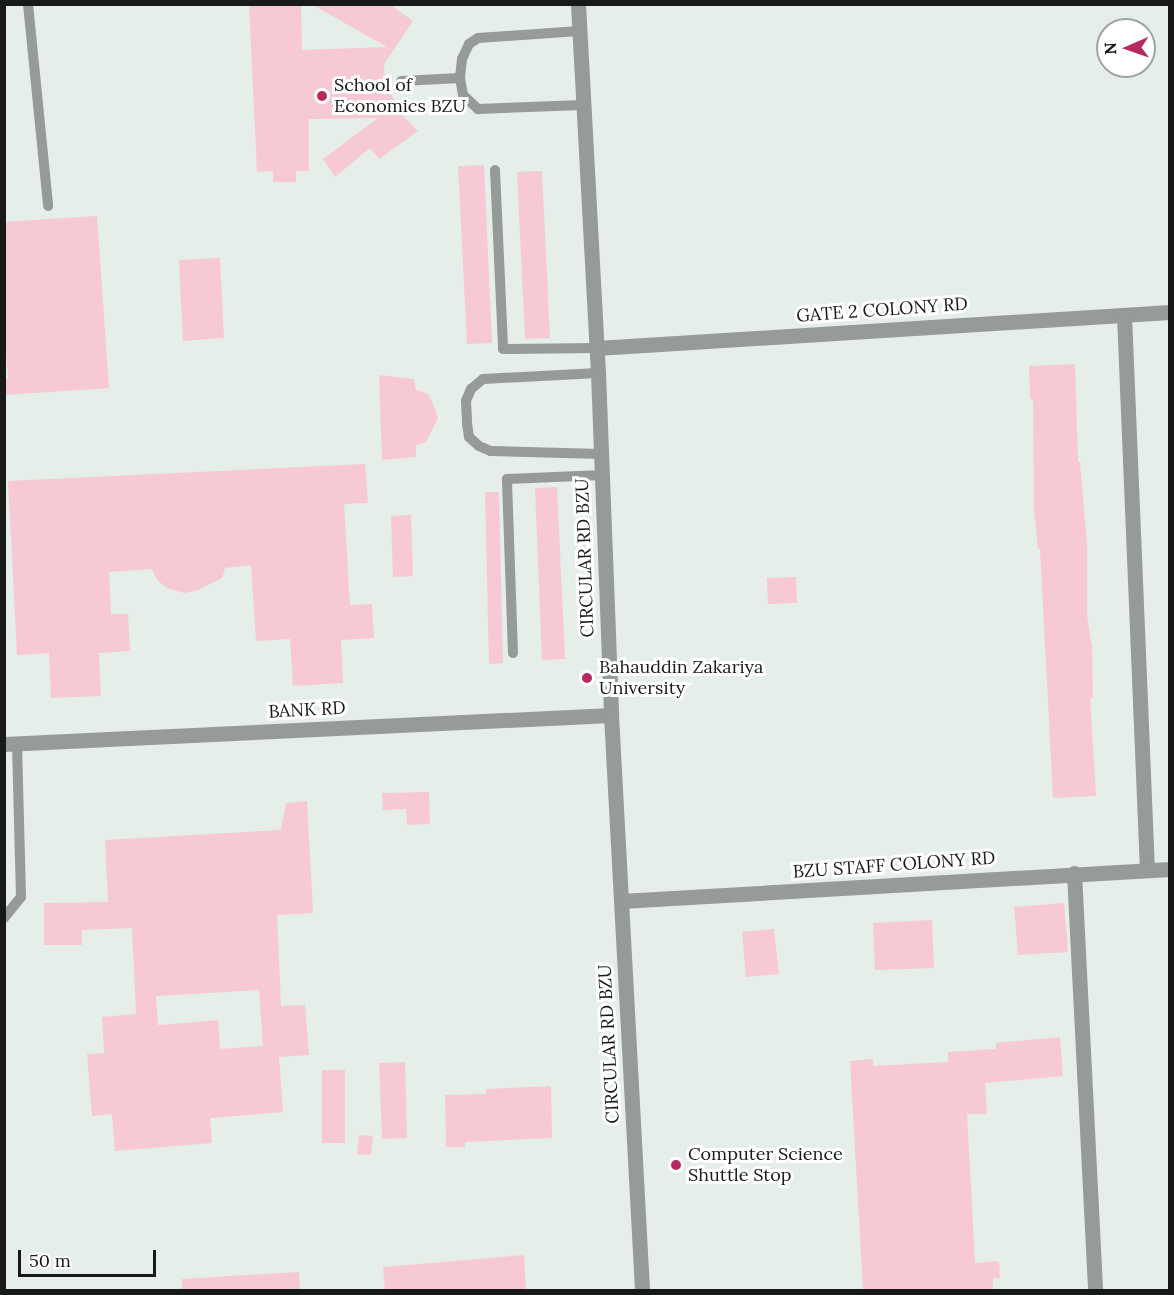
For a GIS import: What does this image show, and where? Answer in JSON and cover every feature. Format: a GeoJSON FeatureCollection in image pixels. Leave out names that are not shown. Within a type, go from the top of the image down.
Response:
{"type":"FeatureCollection","features":[{"type":"Feature","properties":{"kind":"street","name":"CIRCULAR RD BZU"},"geometry":{"type":"LineString","coordinates":[[578,4],[597,348],[611,715],[642,1290]]}},
{"type":"Feature","properties":{"kind":"street","name":"GATE 2 COLONY RD"},"geometry":{"type":"LineString","coordinates":[[597,348],[1170,312]]}},
{"type":"Feature","properties":{"kind":"street"},"geometry":{"type":"LineString","coordinates":[[1124,315],[1147,870]]}},
{"type":"Feature","properties":{"kind":"street","name":"BANK RD"},"geometry":{"type":"LineString","coordinates":[[11,743],[611,715]]}},
{"type":"Feature","properties":{"kind":"street","name":"BZU STAFF COLONY RD"},"geometry":{"type":"LineString","coordinates":[[621,901],[1170,869]]}},
{"type":"Feature","properties":{"kind":"street"},"geometry":{"type":"LineString","coordinates":[[1074,873],[1095,1290]]}},
{"type":"Feature","properties":{"kind":"lane"},"geometry":{"type":"LineString","coordinates":[[28,4],[48,206]]}},
{"type":"Feature","properties":{"kind":"lane"},"geometry":{"type":"LineString","coordinates":[[579,31],[478,38],[469,44],[462,59],[460,78],[463,95],[477,109],[583,105]]}},
{"type":"Feature","properties":{"kind":"lane"},"geometry":{"type":"LineString","coordinates":[[401,81],[460,78]]}},
{"type":"Feature","properties":{"kind":"lane"},"geometry":{"type":"LineString","coordinates":[[495,170],[503,350],[597,348]]}},
{"type":"Feature","properties":{"kind":"lane"},"geometry":{"type":"LineString","coordinates":[[598,373],[483,379],[471,389],[466,401],[470,437],[479,446],[491,451],[601,454]]}},
{"type":"Feature","properties":{"kind":"lane"},"geometry":{"type":"LineString","coordinates":[[513,653],[507,479],[602,475]]}},
{"type":"Feature","properties":{"kind":"lane"},"geometry":{"type":"LineString","coordinates":[[4,918],[21,897],[11,743]]}},
{"type":"Feature","properties":{"kind":"building","name":"School of Economics BZU"},"geometry":{"type":"Polygon","coordinates":[[[249,4],[301,4],[302,50],[387,47],[311,4],[389,4],[413,21],[384,64],[385,83],[404,117],[418,131],[379,159],[370,148],[335,177],[323,159],[378,118],[309,119],[309,171],[296,171],[296,182],[273,182],[273,171],[257,172],[249,4]]]}},
{"type":"Feature","properties":{"kind":"building"},"geometry":{"type":"Polygon","coordinates":[[[484,165],[492,343],[467,344],[458,166],[484,165]]]}},
{"type":"Feature","properties":{"kind":"building"},"geometry":{"type":"Polygon","coordinates":[[[542,171],[550,338],[525,339],[517,172],[542,171]]]}},
{"type":"Feature","properties":{"kind":"building"},"geometry":{"type":"Polygon","coordinates":[[[97,216],[109,388],[4,395],[4,379],[8,379],[4,329],[4,222],[97,216]]]}},
{"type":"Feature","properties":{"kind":"building"},"geometry":{"type":"Polygon","coordinates":[[[220,258],[224,338],[183,341],[179,260],[220,258]]]}},
{"type":"Feature","properties":{"kind":"building"},"geometry":{"type":"Polygon","coordinates":[[[1075,364],[1078,462],[1080,462],[1087,545],[1087,615],[1092,647],[1093,698],[1090,698],[1096,796],[1053,798],[1040,549],[1038,549],[1034,510],[1033,399],[1030,399],[1029,366],[1075,364]]]}},
{"type":"Feature","properties":{"kind":"building"},"geometry":{"type":"Polygon","coordinates":[[[379,375],[414,379],[416,390],[428,394],[433,404],[438,418],[426,442],[416,445],[416,457],[382,460],[379,375]]]}},
{"type":"Feature","properties":{"kind":"building"},"geometry":{"type":"Polygon","coordinates":[[[365,464],[368,503],[344,504],[350,605],[372,604],[374,638],[341,640],[343,683],[293,686],[290,639],[256,641],[251,565],[225,568],[222,578],[196,591],[184,593],[167,588],[157,580],[152,569],[109,572],[111,614],[128,614],[130,651],[99,653],[101,696],[51,698],[49,653],[17,655],[8,481],[365,464]]]}},
{"type":"Feature","properties":{"kind":"building"},"geometry":{"type":"Polygon","coordinates":[[[557,487],[565,659],[542,660],[535,488],[557,487]]]}},
{"type":"Feature","properties":{"kind":"building"},"geometry":{"type":"Polygon","coordinates":[[[485,492],[499,492],[503,663],[489,664],[485,492]]]}},
{"type":"Feature","properties":{"kind":"building"},"geometry":{"type":"Polygon","coordinates":[[[411,515],[413,576],[393,577],[391,516],[411,515]]]}},
{"type":"Feature","properties":{"kind":"building"},"geometry":{"type":"Polygon","coordinates":[[[796,577],[797,603],[768,604],[767,578],[796,577]]]}},
{"type":"Feature","properties":{"kind":"building"},"geometry":{"type":"Polygon","coordinates":[[[429,792],[430,824],[407,825],[406,809],[383,810],[382,793],[429,792]]]}},
{"type":"Feature","properties":{"kind":"building"},"geometry":{"type":"Polygon","coordinates":[[[307,801],[313,913],[277,915],[281,1006],[305,1005],[309,1055],[279,1057],[283,1112],[210,1118],[212,1143],[115,1151],[112,1114],[92,1116],[87,1054],[104,1053],[102,1017],[136,1014],[132,928],[82,930],[82,945],[44,945],[44,903],[108,902],[105,840],[281,830],[286,803],[307,801]],[[259,990],[156,996],[158,1025],[218,1020],[220,1049],[263,1046],[259,990]]]}},
{"type":"Feature","properties":{"kind":"building"},"geometry":{"type":"Polygon","coordinates":[[[1064,903],[1068,952],[1018,955],[1014,907],[1064,903]]]}},
{"type":"Feature","properties":{"kind":"building"},"geometry":{"type":"Polygon","coordinates":[[[932,920],[934,968],[875,970],[873,923],[932,920]]]}},
{"type":"Feature","properties":{"kind":"building"},"geometry":{"type":"Polygon","coordinates":[[[774,929],[779,974],[746,977],[742,932],[774,929]]]}},
{"type":"Feature","properties":{"kind":"building"},"geometry":{"type":"Polygon","coordinates":[[[1060,1037],[1063,1076],[985,1083],[987,1114],[967,1114],[975,1263],[999,1261],[1000,1278],[993,1278],[993,1290],[863,1290],[850,1061],[873,1059],[873,1066],[948,1062],[948,1052],[996,1049],[996,1043],[1060,1037]]]}},
{"type":"Feature","properties":{"kind":"building"},"geometry":{"type":"Polygon","coordinates":[[[405,1062],[407,1138],[382,1139],[379,1063],[405,1062]]]}},
{"type":"Feature","properties":{"kind":"building"},"geometry":{"type":"Polygon","coordinates":[[[322,1070],[345,1070],[345,1143],[322,1143],[322,1070]]]}},
{"type":"Feature","properties":{"kind":"building"},"geometry":{"type":"Polygon","coordinates":[[[551,1086],[552,1138],[465,1142],[465,1147],[446,1147],[445,1095],[486,1094],[486,1089],[551,1086]]]}},
{"type":"Feature","properties":{"kind":"building"},"geometry":{"type":"Polygon","coordinates":[[[359,1135],[373,1136],[371,1155],[357,1154],[359,1135]]]}},
{"type":"Feature","properties":{"kind":"building"},"geometry":{"type":"Polygon","coordinates":[[[524,1255],[526,1290],[385,1290],[383,1267],[524,1255]]]}},
{"type":"Feature","properties":{"kind":"building"},"geometry":{"type":"Polygon","coordinates":[[[299,1272],[300,1290],[182,1290],[182,1279],[299,1272]]]}},
{"type":"Feature","properties":{"kind":"place","name":"School of Economics BZU"},"geometry":{"type":"Point","coordinates":[322,96]}},
{"type":"Feature","properties":{"kind":"place","name":"Bahauddin Zakariya University"},"geometry":{"type":"Point","coordinates":[587,678]}},
{"type":"Feature","properties":{"kind":"place","name":"Computer Science Shuttle Stop"},"geometry":{"type":"Point","coordinates":[676,1165]}}]}
